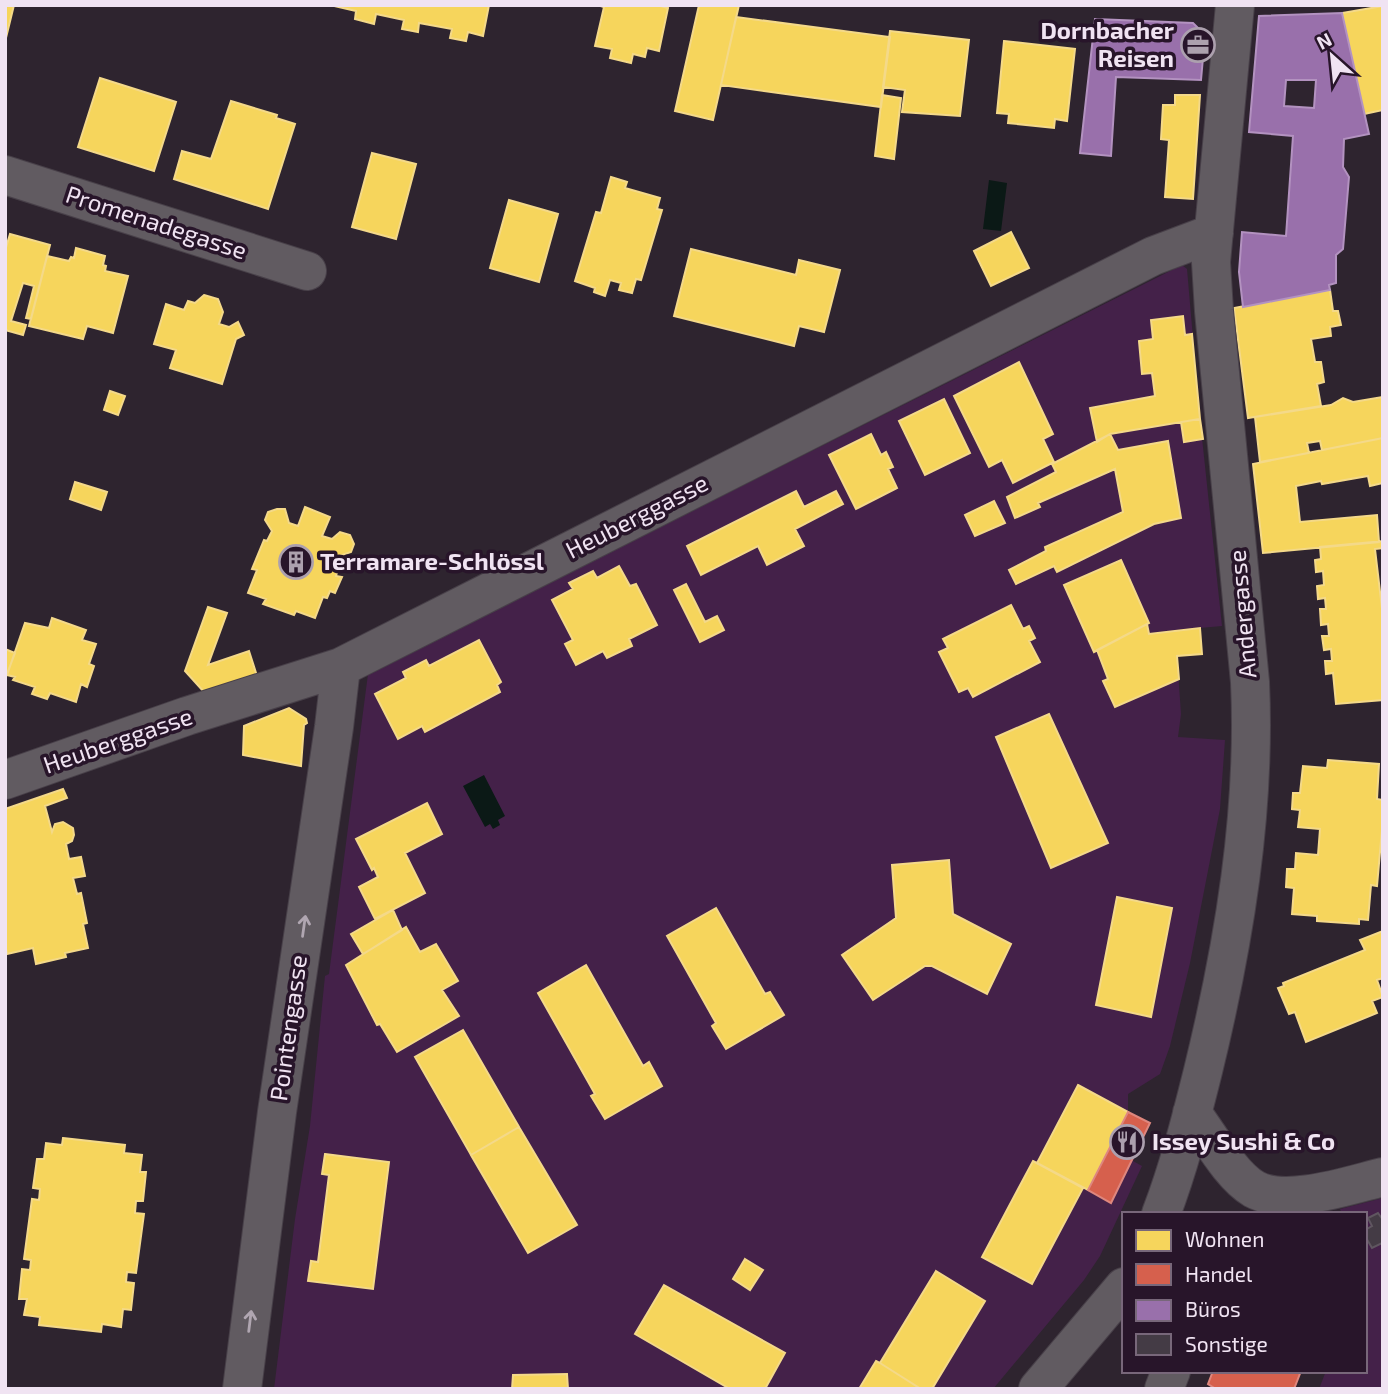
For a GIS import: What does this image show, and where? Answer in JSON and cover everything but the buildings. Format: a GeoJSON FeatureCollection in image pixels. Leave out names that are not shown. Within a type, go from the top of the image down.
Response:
{"type":"FeatureCollection","features":[{"type":"Feature","properties":{"kind":"street","name":"Andergasse"},"geometry":{"type":"LineString","coordinates":[[1162,1212],[1171,1190],[1192,1113],[1218,1003],[1250,807],[1250,682],[1211,262],[1235,5]]}},
{"type":"Feature","properties":{"kind":"street","name":"Promenadegasse"},"geometry":{"type":"LineString","coordinates":[[5,175],[307,271]]}},
{"type":"Feature","properties":{"kind":"street","name":"Heuberggasse"},"geometry":{"type":"LineString","coordinates":[[5,780],[187,716],[341,667],[1153,256],[1214,233]]}},
{"type":"Feature","properties":{"kind":"street","name":"Pointengasse"},"geometry":{"type":"LineString","coordinates":[[242,1389],[277,1112],[341,667]]}},
{"type":"Feature","properties":{"kind":"street"},"geometry":{"type":"LineString","coordinates":[[1192,1113],[1233,1168],[1248,1201],[1315,1192],[1383,1177]]}},
{"type":"Feature","properties":{"kind":"street"},"geometry":{"type":"LineString","coordinates":[[1038,1389],[1122,1289]]}},
{"type":"Feature","properties":{"kind":"shaded area"},"geometry":{"type":"Polygon","coordinates":[[[989,180],[1007,183],[1001,231],[983,229],[989,180]]]}},
{"type":"Feature","properties":{"kind":"shaded area"},"geometry":{"type":"Polygon","coordinates":[[[1182,265],[1187,269],[1222,626],[1200,628],[1202,654],[1177,656],[1181,714],[1178,737],[1225,740],[1220,809],[1190,963],[1170,1046],[1160,1074],[1128,1094],[1128,1112],[1150,1123],[1133,1161],[1142,1166],[1100,1256],[1084,1280],[993,1389],[274,1389],[295,1219],[310,1126],[325,976],[329,974],[368,674],[1182,265]]]}},
{"type":"Feature","properties":{"kind":"shaded area"},"geometry":{"type":"Polygon","coordinates":[[[484,775],[505,816],[498,820],[500,825],[493,829],[490,824],[485,827],[463,786],[484,775]]]}},
{"type":"Feature","properties":{"kind":"shaded area"},"geometry":{"type":"Polygon","coordinates":[[[1383,1198],[1383,1389],[1319,1389],[1325,1373],[1367,1373],[1367,1212],[1341,1212],[1340,1209],[1383,1198]]]}},
{"type":"Feature","properties":{"kind":"place","name":"Dornbacher Reisen"},"geometry":{"type":"Point","coordinates":[1198,45]}},
{"type":"Feature","properties":{"kind":"place","name":"Terramare-Schlössl"},"geometry":{"type":"Point","coordinates":[296,562]}},
{"type":"Feature","properties":{"kind":"place","name":"Issey Sushi & Co"},"geometry":{"type":"Point","coordinates":[1127,1142]}}]}
